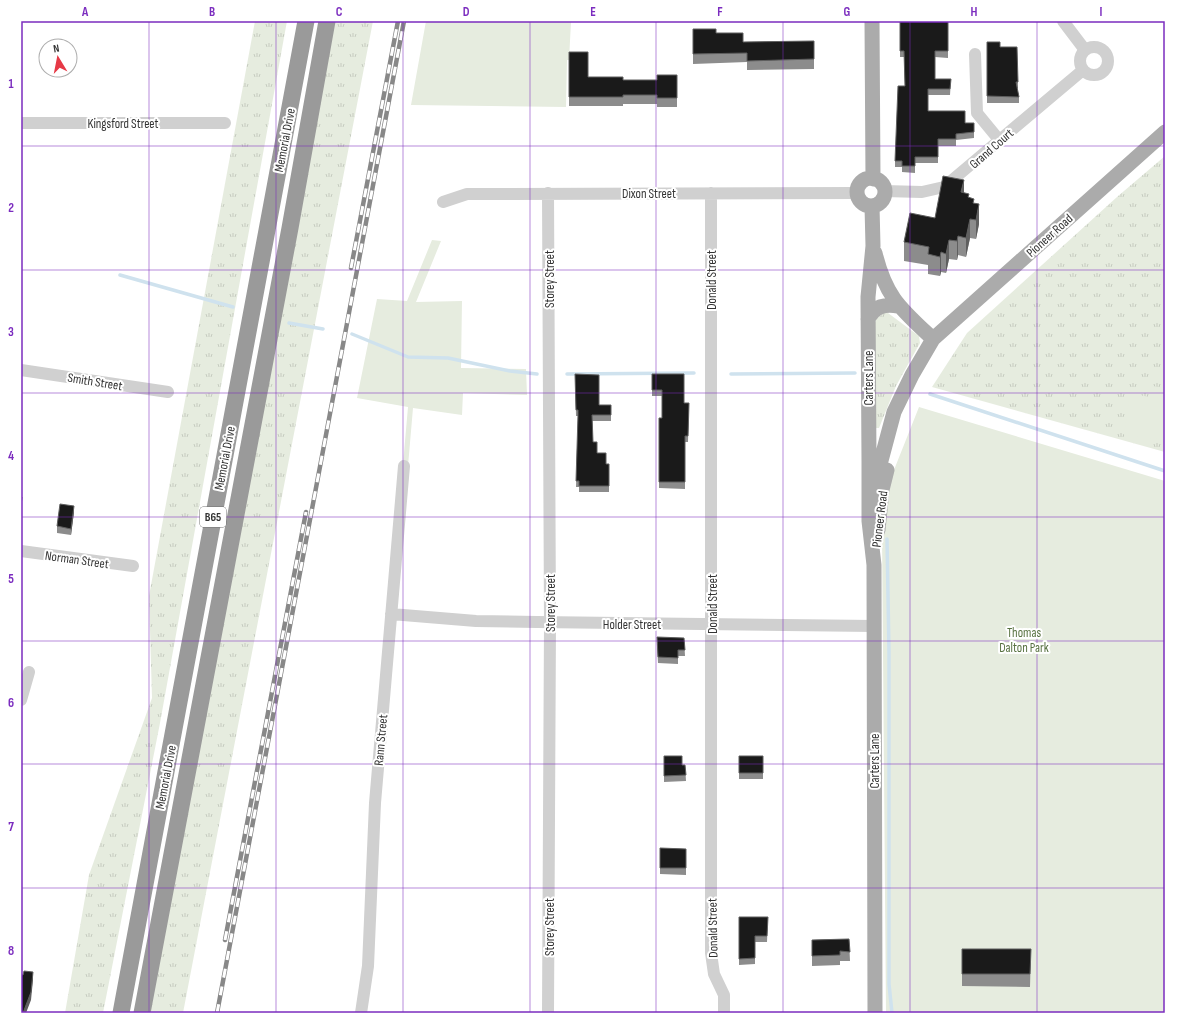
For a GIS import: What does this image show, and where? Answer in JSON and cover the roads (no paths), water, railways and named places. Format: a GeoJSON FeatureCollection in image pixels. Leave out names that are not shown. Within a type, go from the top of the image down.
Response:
{"type":"FeatureCollection","features":[{"type":"Feature","properties":{"kind":"highway","name":"Memorial Drive"},"geometry":{"type":"LineString","coordinates":[[121,1013],[306,21]]}},
{"type":"Feature","properties":{"kind":"highway","name":"Memorial Drive"},"geometry":{"type":"LineString","coordinates":[[142,1013],[327,21]]}},
{"type":"Feature","properties":{"kind":"main road"},"geometry":{"type":"LineString","coordinates":[[872,21],[873,179]]}},
{"type":"Feature","properties":{"kind":"main road","name":"Pioneer Road"},"geometry":{"type":"LineString","coordinates":[[879,465],[886,438],[899,400],[933,339],[1165,132]]}},
{"type":"Feature","properties":{"kind":"main road"},"geometry":{"type":"LineString","coordinates":[[873,179],[881,183],[884,192],[882,200],[872,206],[860,201],[857,193],[862,182],[873,179]]}},
{"type":"Feature","properties":{"kind":"main road","name":"Carters Lane"},"geometry":{"type":"LineString","coordinates":[[872,206],[873,246],[868,282],[868,319],[869,509],[874,565],[875,1013]]}},
{"type":"Feature","properties":{"kind":"main road","name":"Carters Lane"},"geometry":{"type":"LineString","coordinates":[[873,246],[883,280],[898,306],[933,339]]}},
{"type":"Feature","properties":{"kind":"main road"},"geometry":{"type":"LineString","coordinates":[[868,319],[872,311],[879,306],[898,306]]}},
{"type":"Feature","properties":{"kind":"main road","name":"Pioneer Road"},"geometry":{"type":"LineString","coordinates":[[874,565],[882,490],[889,463],[904,413],[915,388],[933,358],[933,339]]}},
{"type":"Feature","properties":{"kind":"main road","name":"Carters Lane"},"geometry":{"type":"LineString","coordinates":[[869,509],[879,465]]}},
{"type":"Feature","properties":{"kind":"street"},"geometry":{"type":"LineString","coordinates":[[1063,21],[1086,50]]}},
{"type":"Feature","properties":{"kind":"street"},"geometry":{"type":"LineString","coordinates":[[1094,48],[1103,50],[1108,58],[1108,63],[1100,74],[1091,75],[1083,70],[1081,58],[1086,50],[1094,48]]}},
{"type":"Feature","properties":{"kind":"street"},"geometry":{"type":"LineString","coordinates":[[975,54],[977,112],[1000,140]]}},
{"type":"Feature","properties":{"kind":"street","name":"Grand Court"},"geometry":{"type":"LineString","coordinates":[[884,192],[922,192],[944,187],[1083,70]]}},
{"type":"Feature","properties":{"kind":"street","name":"Kingsford Street"},"geometry":{"type":"LineString","coordinates":[[21,123],[225,123]]}},
{"type":"Feature","properties":{"kind":"street","name":"Storey Street"},"geometry":{"type":"LineString","coordinates":[[548,193],[550,623],[548,1013]]}},
{"type":"Feature","properties":{"kind":"street","name":"Donald Street"},"geometry":{"type":"LineString","coordinates":[[711,193],[711,953],[714,974],[724,995],[724,1013]]}},
{"type":"Feature","properties":{"kind":"street","name":"Dixon Street"},"geometry":{"type":"LineString","coordinates":[[443,202],[467,194],[857,193]]}},
{"type":"Feature","properties":{"kind":"street","name":"Smith Street"},"geometry":{"type":"LineString","coordinates":[[21,370],[168,392]]}},
{"type":"Feature","properties":{"kind":"street","name":"Rann Street"},"geometry":{"type":"LineString","coordinates":[[361,1013],[368,966],[375,803],[404,466]]}},
{"type":"Feature","properties":{"kind":"street","name":"Norman Street"},"geometry":{"type":"LineString","coordinates":[[21,551],[133,566]]}},
{"type":"Feature","properties":{"kind":"street","name":"Holder Street"},"geometry":{"type":"LineString","coordinates":[[391,614],[476,621],[550,623],[874,626]]}},
{"type":"Feature","properties":{"kind":"street"},"geometry":{"type":"LineString","coordinates":[[21,700],[29,672]]}},
{"type":"Feature","properties":{"kind":"waterway"},"geometry":{"type":"LineString","coordinates":[[120,275],[233,307]]}},
{"type":"Feature","properties":{"kind":"waterway"},"geometry":{"type":"LineString","coordinates":[[289,323],[323,329]]}},
{"type":"Feature","properties":{"kind":"waterway"},"geometry":{"type":"LineString","coordinates":[[352,334],[408,357],[448,358],[510,371],[537,374]]}},
{"type":"Feature","properties":{"kind":"waterway"},"geometry":{"type":"LineString","coordinates":[[567,374],[694,373]]}},
{"type":"Feature","properties":{"kind":"waterway"},"geometry":{"type":"LineString","coordinates":[[731,374],[855,373]]}},
{"type":"Feature","properties":{"kind":"waterway"},"geometry":{"type":"LineString","coordinates":[[930,394],[1165,471]]}},
{"type":"Feature","properties":{"kind":"waterway"},"geometry":{"type":"LineString","coordinates":[[887,539],[889,652],[889,984],[892,1013]]}},
{"type":"Feature","properties":{"kind":"railway"},"geometry":{"type":"LineString","coordinates":[[351,268],[398,21]]}},
{"type":"Feature","properties":{"kind":"railway"},"geometry":{"type":"LineString","coordinates":[[217,1013],[404,21]]}},
{"type":"Feature","properties":{"kind":"railway"},"geometry":{"type":"LineString","coordinates":[[225,940],[306,512]]}},
{"type":"Feature","properties":{"kind":"park label","name":"Thomas Dalton Park"},"geometry":{"type":"Point","coordinates":[1024,640]}}]}
